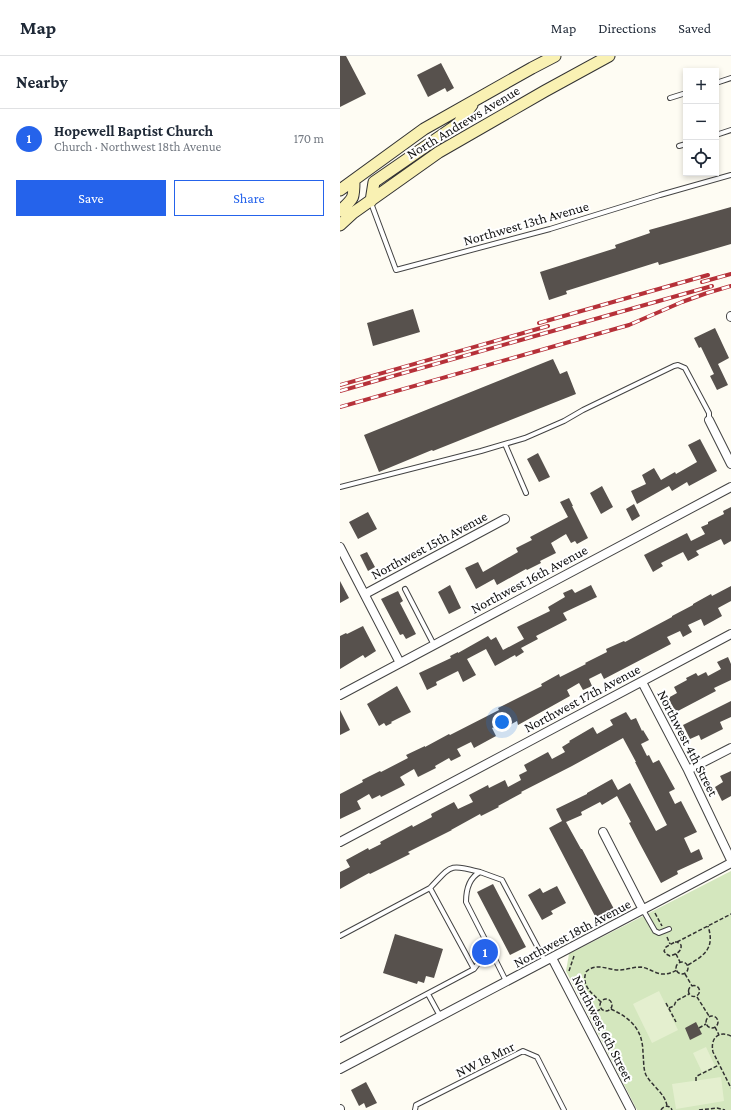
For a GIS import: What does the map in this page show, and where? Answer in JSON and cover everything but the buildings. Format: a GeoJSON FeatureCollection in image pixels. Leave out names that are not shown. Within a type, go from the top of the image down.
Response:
{"type":"FeatureCollection","features":[{"type":"Feature","properties":{"kind":"main road","name":"North Andrews Avenue"},"geometry":{"type":"LineString","coordinates":[[340,190],[424,129],[555,56]]}},
{"type":"Feature","properties":{"kind":"main road","name":"North Andrews Avenue"},"geometry":{"type":"LineString","coordinates":[[340,225],[353,213],[438,152],[609,56]]}},
{"type":"Feature","properties":{"kind":"main road"},"geometry":{"type":"LineString","coordinates":[[371,201],[374,182],[458,124],[476,100]]}},
{"type":"Feature","properties":{"kind":"main road"},"geometry":{"type":"LineString","coordinates":[[340,211],[351,201],[354,194],[354,180]]}},
{"type":"Feature","properties":{"kind":"street"},"geometry":{"type":"LineString","coordinates":[[709,420],[731,464]]}},
{"type":"Feature","properties":{"kind":"street","name":"Northwest 16th Avenue"},"geometry":{"type":"LineString","coordinates":[[340,695],[731,487]]}},
{"type":"Feature","properties":{"kind":"street","name":"Northwest 15th Avenue"},"geometry":{"type":"LineString","coordinates":[[365,594],[505,519]]}},
{"type":"Feature","properties":{"kind":"street"},"geometry":{"type":"LineString","coordinates":[[340,547],[400,663]]}},
{"type":"Feature","properties":{"kind":"street","name":"Northwest 17th Avenue"},"geometry":{"type":"LineString","coordinates":[[340,842],[731,634]]}},
{"type":"Feature","properties":{"kind":"street","name":"Northwest 4th Street"},"geometry":{"type":"LineString","coordinates":[[642,682],[688,770],[731,862]]}},
{"type":"Feature","properties":{"kind":"street"},"geometry":{"type":"LineString","coordinates":[[688,770],[731,748]]}},
{"type":"Feature","properties":{"kind":"street"},"geometry":{"type":"LineString","coordinates":[[603,832],[645,913]]}},
{"type":"Feature","properties":{"kind":"street","name":"Northwest 18th Avenue"},"geometry":{"type":"LineString","coordinates":[[340,1069],[549,960],[645,913],[731,862]]}},
{"type":"Feature","properties":{"kind":"street","name":"Northwest 6th Street"},"geometry":{"type":"LineString","coordinates":[[549,960],[631,1110]]}},
{"type":"Feature","properties":{"kind":"lane"},"geometry":{"type":"LineString","coordinates":[[719,82],[731,78]]}},
{"type":"Feature","properties":{"kind":"lane"},"geometry":{"type":"LineString","coordinates":[[670,98],[683,94]]}},
{"type":"Feature","properties":{"kind":"lane"},"geometry":{"type":"LineString","coordinates":[[719,134],[731,130]]}},
{"type":"Feature","properties":{"kind":"lane"},"geometry":{"type":"LineString","coordinates":[[679,146],[683,145]]}},
{"type":"Feature","properties":{"kind":"lane","name":"Northwest 13th Avenue"},"geometry":{"type":"LineString","coordinates":[[371,201],[396,270],[550,229],[731,175]]}},
{"type":"Feature","properties":{"kind":"lane"},"geometry":{"type":"LineString","coordinates":[[340,487],[481,451],[525,438],[552,427],[583,410],[678,365],[685,368],[709,413],[709,420]]}},
{"type":"Feature","properties":{"kind":"lane"},"geometry":{"type":"LineString","coordinates":[[505,444],[526,493]]}},
{"type":"Feature","properties":{"kind":"lane"},"geometry":{"type":"LineString","coordinates":[[405,589],[434,645]]}},
{"type":"Feature","properties":{"kind":"lane"},"geometry":{"type":"LineString","coordinates":[[340,936],[430,888],[442,875],[453,867],[461,867],[502,880],[549,960]]}},
{"type":"Feature","properties":{"kind":"lane"},"geometry":{"type":"LineString","coordinates":[[480,872],[474,875],[468,887],[466,902],[507,982]]}},
{"type":"Feature","properties":{"kind":"lane"},"geometry":{"type":"LineString","coordinates":[[430,888],[474,969]]}},
{"type":"Feature","properties":{"kind":"lane"},"geometry":{"type":"LineString","coordinates":[[645,913],[655,931],[659,933],[669,929]]}},
{"type":"Feature","properties":{"kind":"lane"},"geometry":{"type":"LineString","coordinates":[[340,1040],[474,969],[480,961],[493,955]]}},
{"type":"Feature","properties":{"kind":"lane"},"geometry":{"type":"LineString","coordinates":[[428,994],[440,1017]]}},
{"type":"Feature","properties":{"kind":"lane","name":"NW 18 Mnr"},"geometry":{"type":"LineString","coordinates":[[415,1110],[416,1105],[523,1051],[537,1057],[564,1110]]}},
{"type":"Feature","properties":{"kind":"path"},"geometry":{"type":"LineString","coordinates":[[645,913],[655,913]]}},
{"type":"Feature","properties":{"kind":"path"},"geometry":{"type":"LineString","coordinates":[[678,942],[681,945],[681,949],[676,954],[668,956],[664,950],[668,945],[678,942],[731,914]]}},
{"type":"Feature","properties":{"kind":"path"},"geometry":{"type":"LineString","coordinates":[[688,965],[701,957],[709,947],[710,933],[708,926]]}},
{"type":"Feature","properties":{"kind":"path"},"geometry":{"type":"LineString","coordinates":[[676,954],[680,962]]}},
{"type":"Feature","properties":{"kind":"path"},"geometry":{"type":"LineString","coordinates":[[569,971],[573,956]]}},
{"type":"Feature","properties":{"kind":"path"},"geometry":{"type":"LineString","coordinates":[[680,962],[684,962],[688,965]]}},
{"type":"Feature","properties":{"kind":"path"},"geometry":{"type":"LineString","coordinates":[[677,970],[677,966],[680,962]]}},
{"type":"Feature","properties":{"kind":"path"},"geometry":{"type":"LineString","coordinates":[[685,973],[688,970],[688,965]]}},
{"type":"Feature","properties":{"kind":"path"},"geometry":{"type":"LineString","coordinates":[[601,1002],[590,992],[584,981],[586,972],[593,967],[600,966],[620,970],[642,967],[661,974],[666,974],[677,970]]}},
{"type":"Feature","properties":{"kind":"path"},"geometry":{"type":"LineString","coordinates":[[677,970],[680,973],[685,973]]}},
{"type":"Feature","properties":{"kind":"path"},"geometry":{"type":"LineString","coordinates":[[685,973],[692,986],[696,986],[699,989],[700,993],[697,997]]}},
{"type":"Feature","properties":{"kind":"path"},"geometry":{"type":"LineString","coordinates":[[669,1008],[674,1006],[676,1001],[689,994],[689,990],[692,986]]}},
{"type":"Feature","properties":{"kind":"path"},"geometry":{"type":"LineString","coordinates":[[689,994],[692,997],[697,997]]}},
{"type":"Feature","properties":{"kind":"path"},"geometry":{"type":"LineString","coordinates":[[697,997],[709,1016]]}},
{"type":"Feature","properties":{"kind":"path"},"geometry":{"type":"LineString","coordinates":[[601,1002],[605,999],[610,1000],[612,1004],[611,1009]]}},
{"type":"Feature","properties":{"kind":"path"},"geometry":{"type":"LineString","coordinates":[[601,1002],[601,1009]]}},
{"type":"Feature","properties":{"kind":"path"},"geometry":{"type":"LineString","coordinates":[[666,1003],[676,1022]]}},
{"type":"Feature","properties":{"kind":"path"},"geometry":{"type":"LineString","coordinates":[[591,1014],[601,1009],[608,1011],[611,1009]]}},
{"type":"Feature","properties":{"kind":"path"},"geometry":{"type":"LineString","coordinates":[[611,1009],[628,1019],[635,1026],[643,1045],[644,1067],[646,1074],[650,1082],[662,1094],[667,1106],[672,1110]]}},
{"type":"Feature","properties":{"kind":"path"},"geometry":{"type":"LineString","coordinates":[[699,1028],[706,1024],[706,1020],[709,1016]]}},
{"type":"Feature","properties":{"kind":"path"},"geometry":{"type":"LineString","coordinates":[[709,1016],[714,1016],[717,1019],[718,1024],[715,1027]]}},
{"type":"Feature","properties":{"kind":"path"},"geometry":{"type":"LineString","coordinates":[[706,1024],[710,1028],[715,1027]]}},
{"type":"Feature","properties":{"kind":"path"},"geometry":{"type":"LineString","coordinates":[[715,1027],[719,1035]]}},
{"type":"Feature","properties":{"kind":"path"},"geometry":{"type":"LineString","coordinates":[[731,1036],[724,1034],[719,1035],[712,1042],[711,1046],[731,1088]]}},
{"type":"Feature","properties":{"kind":"path"},"geometry":{"type":"LineString","coordinates":[[696,1081],[697,1076],[719,1065]]}},
{"type":"Feature","properties":{"kind":"path"},"geometry":{"type":"LineString","coordinates":[[661,1110],[667,1106]]}},
{"type":"Feature","properties":{"kind":"path"},"geometry":{"type":"LineString","coordinates":[[699,1110],[717,1108],[725,1110]]}},
{"type":"Feature","properties":{"kind":"green space"},"geometry":{"type":"Polygon","coordinates":[[[731,871],[731,1110],[637,1110],[566,971],[569,954],[731,871]]]}},
{"type":"Feature","properties":{"kind":"green space"},"geometry":{"type":"Polygon","coordinates":[[[659,991],[678,1030],[652,1043],[633,1004],[659,991]]]}},
{"type":"Feature","properties":{"kind":"green space"},"geometry":{"type":"Polygon","coordinates":[[[706,1047],[715,1066],[702,1072],[693,1053],[706,1047]]]}},
{"type":"Feature","properties":{"kind":"green space"},"geometry":{"type":"Polygon","coordinates":[[[721,1077],[724,1101],[676,1109],[672,1084],[721,1077]]]}},
{"type":"Feature","properties":{"kind":"railway"},"geometry":{"type":"LineString","coordinates":[[702,282],[731,274]]}},
{"type":"Feature","properties":{"kind":"railway"},"geometry":{"type":"LineString","coordinates":[[539,323],[708,275]]}},
{"type":"Feature","properties":{"kind":"railway"},"geometry":{"type":"LineString","coordinates":[[340,391],[712,286]]}},
{"type":"Feature","properties":{"kind":"railway"},"geometry":{"type":"LineString","coordinates":[[340,407],[629,325],[682,302],[731,286]]}},
{"type":"Feature","properties":{"kind":"railway"},"geometry":{"type":"LineString","coordinates":[[340,385],[548,326]]}},
{"type":"Feature","properties":{"kind":"place","name":"Hopewell Baptist Church"},"geometry":{"type":"Point","coordinates":[485,952]}}]}
